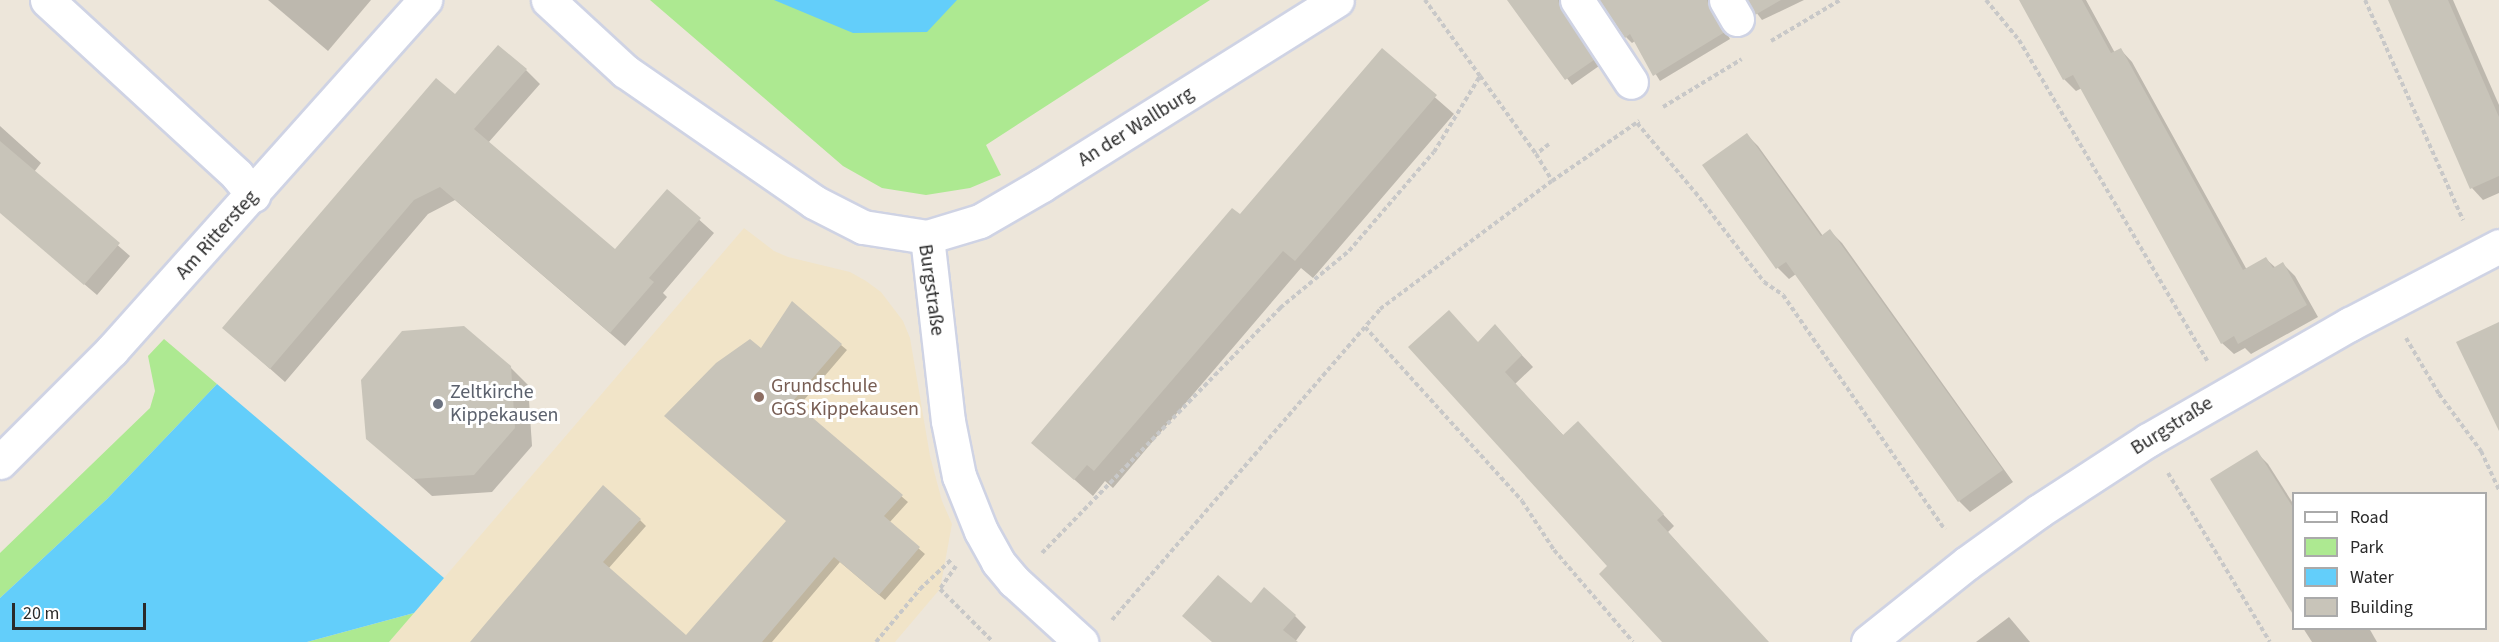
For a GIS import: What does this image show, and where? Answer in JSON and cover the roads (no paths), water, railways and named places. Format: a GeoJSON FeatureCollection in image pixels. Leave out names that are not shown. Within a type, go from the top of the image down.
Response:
{"type":"FeatureCollection","features":[{"type":"Feature","properties":{"kind":"street"},"geometry":{"type":"LineString","coordinates":[[47,0],[237,175],[253,195]]}},
{"type":"Feature","properties":{"kind":"street","name":"Am Rittersteg"},"geometry":{"type":"LineString","coordinates":[[0,462],[112,350],[426,0]]}},
{"type":"Feature","properties":{"kind":"street","name":"Burgstraße"},"geometry":{"type":"LineString","coordinates":[[548,0],[625,71],[814,202],[863,227],[927,237],[948,421],[959,476],[981,531],[998,562],[1014,581],[1081,642]]}},
{"type":"Feature","properties":{"kind":"street","name":"An der Wallburg"},"geometry":{"type":"LineString","coordinates":[[927,237],[980,220],[1042,185],[1337,0]]}},
{"type":"Feature","properties":{"kind":"street"},"geometry":{"type":"LineString","coordinates":[[1577,0],[1631,82]]}},
{"type":"Feature","properties":{"kind":"street","name":"Burgstraße"},"geometry":{"type":"LineString","coordinates":[[1868,642],[1967,563],[2148,440],[2226,393],[2387,304],[2489,252]]}},
{"type":"Feature","properties":{"kind":"water"},"geometry":{"type":"Polygon","coordinates":[[[774,0],[957,0],[927,32],[853,33],[774,0]]]}},
{"type":"Feature","properties":{"kind":"water"},"geometry":{"type":"Polygon","coordinates":[[[217,384],[444,578],[414,613],[307,642],[0,642],[0,598],[107,499],[217,384]]]}},
{"type":"Feature","properties":{"kind":"place","name":"Grundschule GGS Kippekausen"},"geometry":{"type":"Point","coordinates":[759,397]}},
{"type":"Feature","properties":{"kind":"place","name":"Zeltkirche Kippekausen"},"geometry":{"type":"Point","coordinates":[438,404]}}]}
